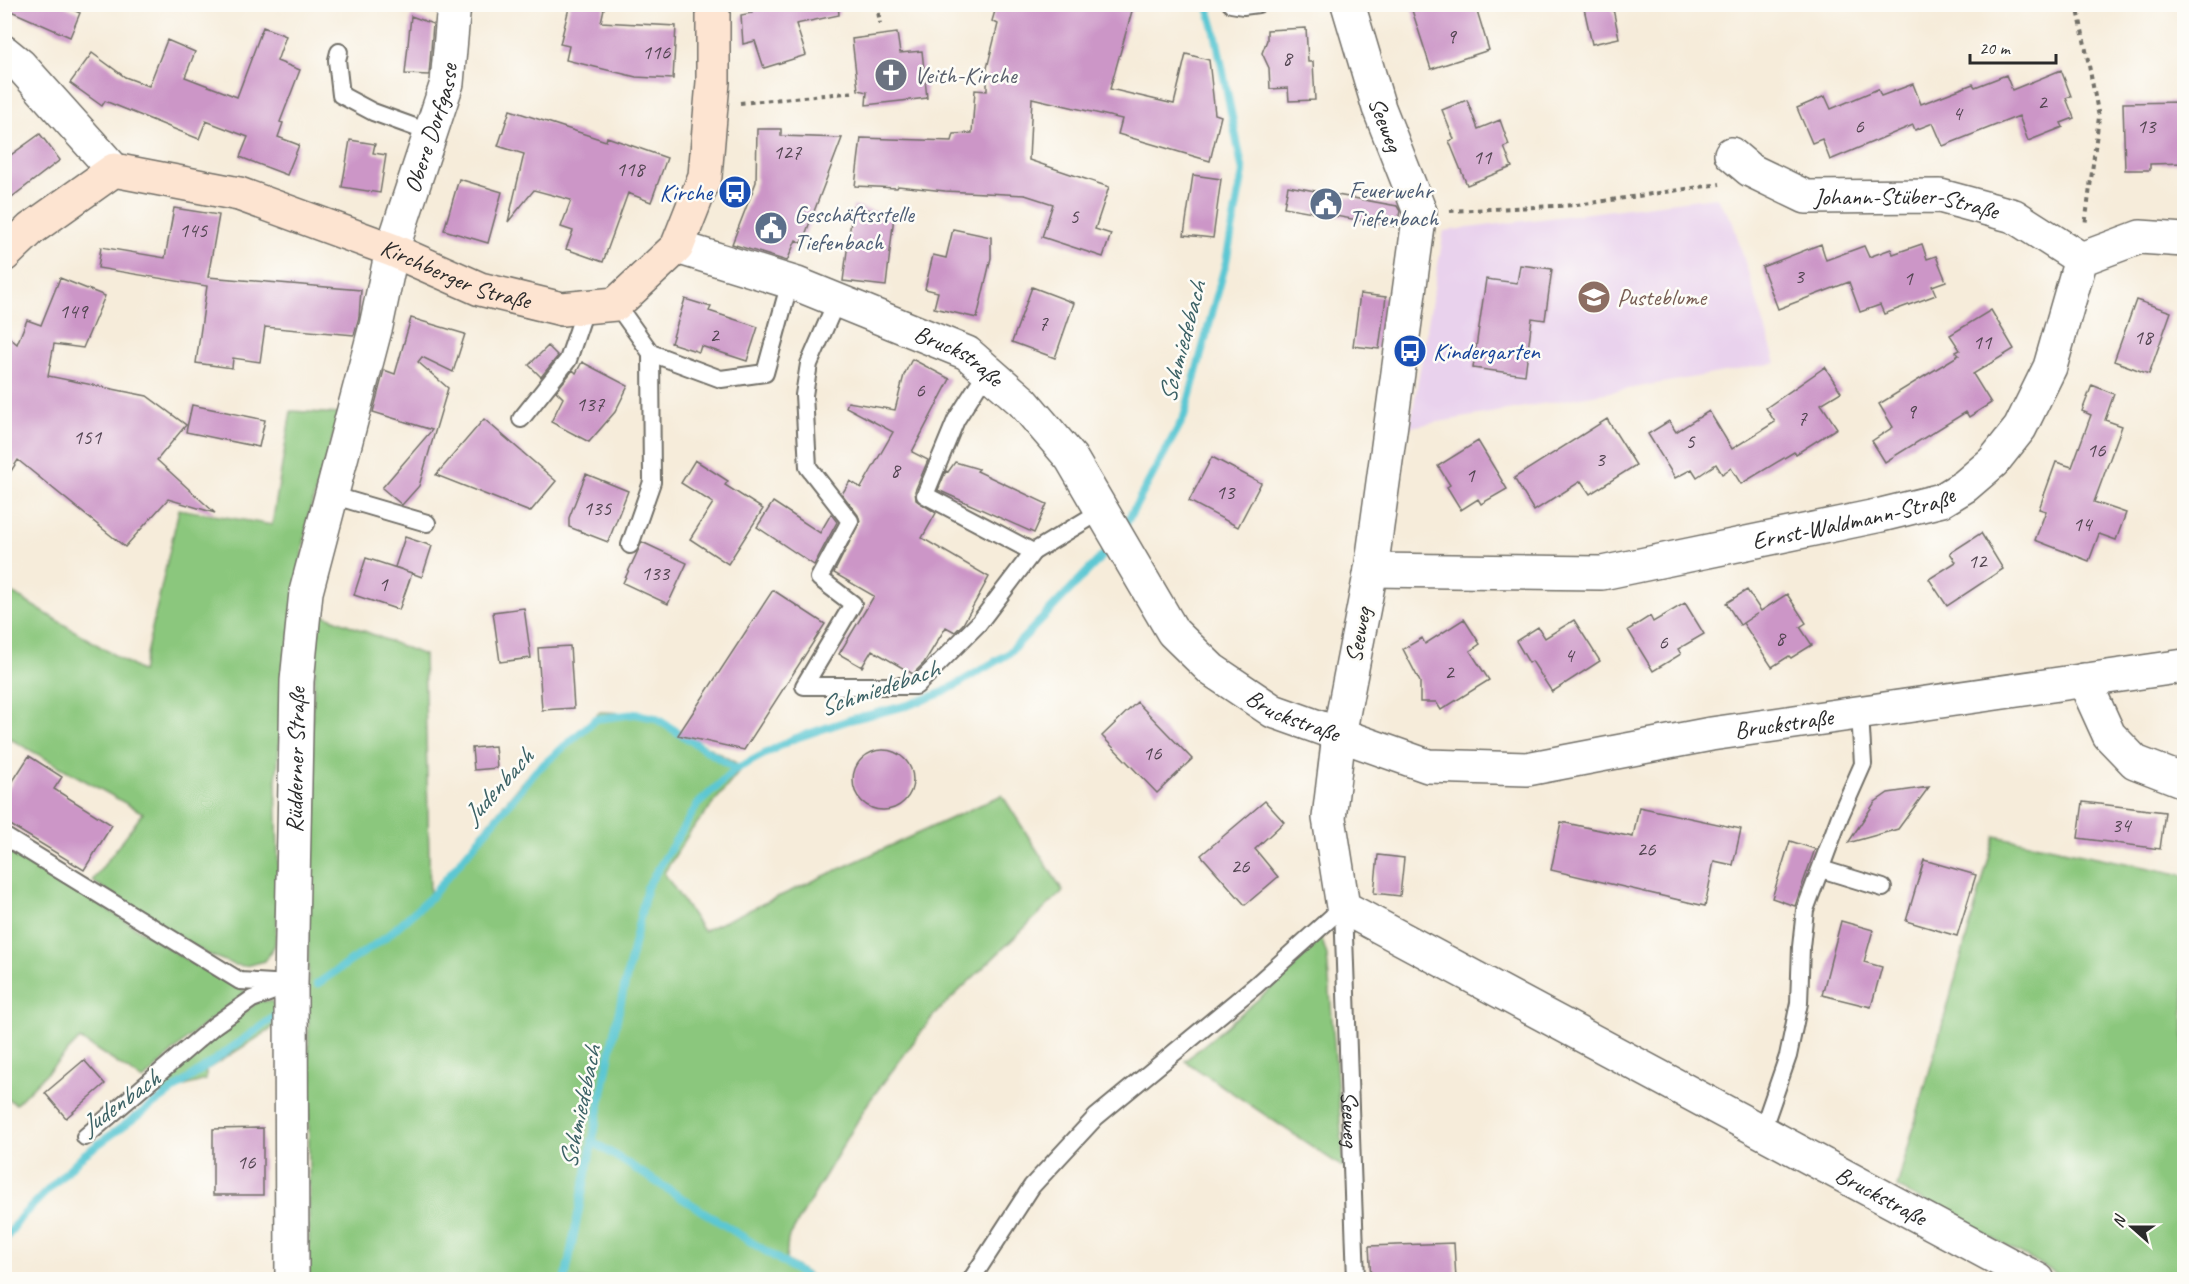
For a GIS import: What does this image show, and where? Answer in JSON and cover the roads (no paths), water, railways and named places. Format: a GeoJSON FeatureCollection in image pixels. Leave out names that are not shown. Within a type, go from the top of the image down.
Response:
{"type":"FeatureCollection","features":[{"type":"Feature","properties":{"kind":"main road"},"geometry":{"type":"LineString","coordinates":[[601,305],[677,247],[705,176],[713,82],[713,4]]}},
{"type":"Feature","properties":{"kind":"main road"},"geometry":{"type":"LineString","coordinates":[[4,255],[32,229],[114,170]]}},
{"type":"Feature","properties":{"kind":"main road","name":"Kirchberger Straße"},"geometry":{"type":"LineString","coordinates":[[114,170],[238,194],[392,250],[480,289],[562,309],[601,305]]}},
{"type":"Feature","properties":{"kind":"street","name":"Obere Dorfgasse"},"geometry":{"type":"LineString","coordinates":[[392,250],[447,83],[454,4]]}},
{"type":"Feature","properties":{"kind":"street","name":"Seeweg"},"geometry":{"type":"LineString","coordinates":[[1343,907],[1329,818],[1339,735],[1371,570],[1420,212],[1378,108],[1348,4]]}},
{"type":"Feature","properties":{"kind":"street"},"geometry":{"type":"LineString","coordinates":[[4,52],[20,65],[114,170]]}},
{"type":"Feature","properties":{"kind":"street","name":"Johann-Stüber-Straße"},"geometry":{"type":"LineString","coordinates":[[1740,162],[1806,197],[1940,196],[2014,216],[2080,259]]}},
{"type":"Feature","properties":{"kind":"street"},"geometry":{"type":"LineString","coordinates":[[2080,259],[2140,237],[2184,240]]}},
{"type":"Feature","properties":{"kind":"street","name":"Bruckstraße"},"geometry":{"type":"LineString","coordinates":[[677,247],[790,282],[967,353],[1023,402],[1071,458],[1173,632],[1212,670],[1273,711],[1428,766],[1527,769],[1712,734],[2184,666]]}},
{"type":"Feature","properties":{"kind":"street","name":"Rüdderner Straße"},"geometry":{"type":"LineString","coordinates":[[292,1280],[291,984],[297,681],[306,592],[376,326],[392,250]]}},
{"type":"Feature","properties":{"kind":"street","name":"Ernst-Waldmann-Straße"},"geometry":{"type":"LineString","coordinates":[[1371,570],[1602,573],[1881,515],[1942,500],[1965,486],[1994,462],[2020,428],[2050,367],[2080,259]]}},
{"type":"Feature","properties":{"kind":"street"},"geometry":{"type":"LineString","coordinates":[[2084,680],[2109,735],[2135,762],[2184,781]]}},
{"type":"Feature","properties":{"kind":"street","name":"Bruckstraße"},"geometry":{"type":"LineString","coordinates":[[1343,907],[2038,1280]]}},
{"type":"Feature","properties":{"kind":"lane"},"geometry":{"type":"LineString","coordinates":[[339,52],[337,60],[341,95],[373,112],[430,133]]}},
{"type":"Feature","properties":{"kind":"lane"},"geometry":{"type":"LineString","coordinates":[[521,419],[568,360],[601,305],[651,353],[721,379],[765,373],[790,282]]}},
{"type":"Feature","properties":{"kind":"lane"},"geometry":{"type":"LineString","coordinates":[[837,300],[809,364],[804,394],[808,467],[850,521],[819,578],[853,604],[804,686],[916,686],[979,622],[1033,552],[1103,514]]}},
{"type":"Feature","properties":{"kind":"lane"},"geometry":{"type":"LineString","coordinates":[[630,545],[652,482],[651,353]]}},
{"type":"Feature","properties":{"kind":"lane"},"geometry":{"type":"LineString","coordinates":[[987,371],[956,420],[925,495],[1033,552]]}},
{"type":"Feature","properties":{"kind":"lane"},"geometry":{"type":"LineString","coordinates":[[331,495],[427,523]]}},
{"type":"Feature","properties":{"kind":"lane"},"geometry":{"type":"LineString","coordinates":[[1762,1131],[1788,1056],[1799,1003],[1805,910],[1840,816],[1863,764],[1860,713]]}},
{"type":"Feature","properties":{"kind":"lane"},"geometry":{"type":"LineString","coordinates":[[4,836],[240,981],[291,984]]}},
{"type":"Feature","properties":{"kind":"lane"},"geometry":{"type":"LineString","coordinates":[[1821,869],[1883,888]]}},
{"type":"Feature","properties":{"kind":"lane"},"geometry":{"type":"LineString","coordinates":[[971,1280],[1032,1186],[1096,1117],[1255,986],[1343,907]]}},
{"type":"Feature","properties":{"kind":"lane","name":"Seeweg"},"geometry":{"type":"LineString","coordinates":[[1343,907],[1356,1280]]}},
{"type":"Feature","properties":{"kind":"lane"},"geometry":{"type":"LineString","coordinates":[[85,1137],[215,1025],[252,999],[291,984]]}},
{"type":"Feature","properties":{"kind":"waterway","name":"Schmiedebach"},"geometry":{"type":"LineString","coordinates":[[1123,529],[1184,417],[1226,262],[1243,172],[1215,32],[1207,4]]}},
{"type":"Feature","properties":{"kind":"waterway","name":"Schmiedebach"},"geometry":{"type":"LineString","coordinates":[[565,1280],[615,1028],[647,887],[698,804],[736,769],[793,739],[849,720],[909,705],[944,692],[1008,654],[1113,545]]}},
{"type":"Feature","properties":{"kind":"waterway","name":"Judenbach"},"geometry":{"type":"LineString","coordinates":[[317,984],[386,937],[430,898],[536,771],[596,719],[635,714],[655,718],[736,769]]}},
{"type":"Feature","properties":{"kind":"waterway","name":"Judenbach"},"geometry":{"type":"LineString","coordinates":[[4,1241],[21,1217],[82,1156],[277,1015]]}},
{"type":"Feature","properties":{"kind":"waterway"},"geometry":{"type":"LineString","coordinates":[[592,1141],[811,1280]]}},
{"type":"Feature","properties":{"kind":"place","name":"Veith-Kirche"},"geometry":{"type":"Point","coordinates":[891,75]}},
{"type":"Feature","properties":{"kind":"place","name":"Kirche"},"geometry":{"type":"Point","coordinates":[735,192]}},
{"type":"Feature","properties":{"kind":"place","name":"Feuerwehr Tiefenbach"},"geometry":{"type":"Point","coordinates":[1326,204]}},
{"type":"Feature","properties":{"kind":"place","name":"Geschäftsstelle Tiefenbach"},"geometry":{"type":"Point","coordinates":[771,228]}},
{"type":"Feature","properties":{"kind":"place","name":"Pusteblume"},"geometry":{"type":"Point","coordinates":[1594,297]}},
{"type":"Feature","properties":{"kind":"place","name":"Kindergarten"},"geometry":{"type":"Point","coordinates":[1410,351]}}]}
